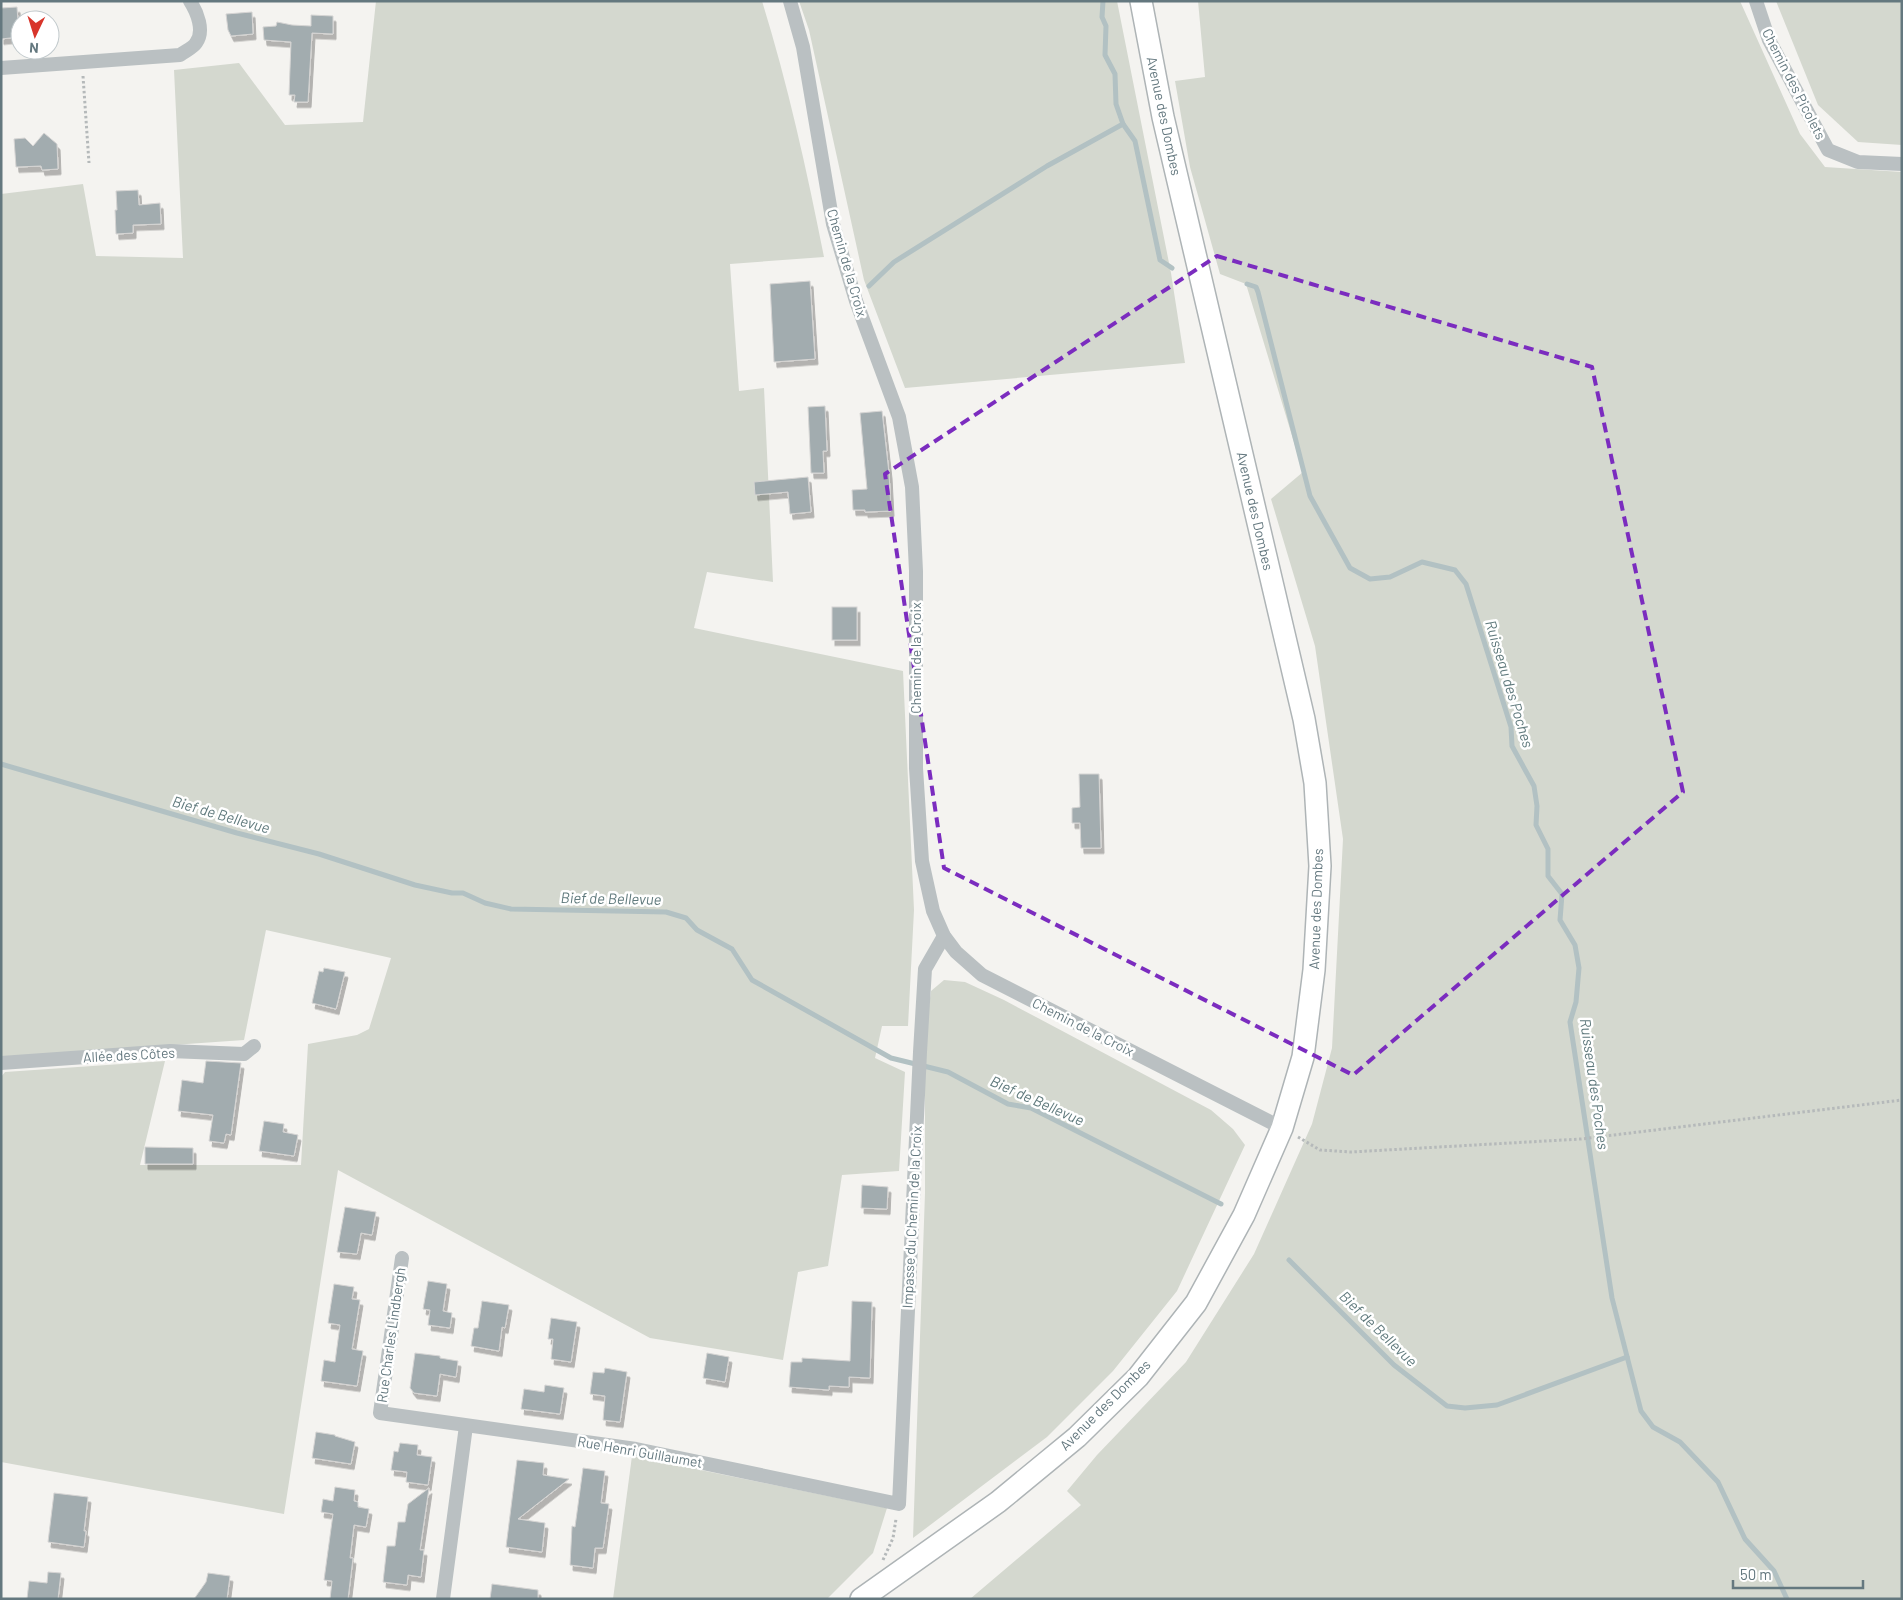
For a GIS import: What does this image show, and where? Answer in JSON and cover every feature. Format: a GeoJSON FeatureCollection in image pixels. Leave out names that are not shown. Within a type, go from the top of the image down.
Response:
{"type":"FeatureCollection","features":[{"type":"Feature","properties":{"kind":"main road","name":"Avenue des Dombes"},"geometry":{"type":"LineString","coordinates":[[868,1594],[998,1502],[1077,1437],[1138,1377],[1196,1303],[1244,1215],[1282,1128],[1303,1056],[1314,970],[1320,866],[1315,783],[1302,710],[1163,117],[1141,1]]}},
{"type":"Feature","properties":{"kind":"street"},"geometry":{"type":"LineString","coordinates":[[1,68],[180,55],[197,42],[200,27],[196,9],[190,1]]}},
{"type":"Feature","properties":{"kind":"street","name":"Chemin de la Croix"},"geometry":{"type":"LineString","coordinates":[[790,1],[803,47],[833,224],[856,301],[898,417],[912,487],[916,571],[916,768],[922,861],[933,911],[944,936],[956,952],[982,975],[1282,1128]]}},
{"type":"Feature","properties":{"kind":"street","name":"Chemin des Picolets"},"geometry":{"type":"LineString","coordinates":[[1756,1],[1770,40],[1828,150],[1858,162],[1902,164]]}},
{"type":"Feature","properties":{"kind":"street","name":"Impasse du Chemin de la Croix"},"geometry":{"type":"LineString","coordinates":[[899,1504],[925,969],[944,936]]}},
{"type":"Feature","properties":{"kind":"street","name":"Allée des Côtes"},"geometry":{"type":"LineString","coordinates":[[1,1063],[170,1052],[244,1054],[254,1046]]}},
{"type":"Feature","properties":{"kind":"street","name":"Rue Charles Lindbergh"},"geometry":{"type":"LineString","coordinates":[[380,1413],[402,1258]]}},
{"type":"Feature","properties":{"kind":"street","name":"Rue Henri Guillaumet"},"geometry":{"type":"LineString","coordinates":[[380,1413],[636,1449],[899,1504]]}},
{"type":"Feature","properties":{"kind":"street"},"geometry":{"type":"LineString","coordinates":[[443,1599],[466,1426]]}},
{"type":"Feature","properties":{"kind":"path"},"geometry":{"type":"LineString","coordinates":[[83,63],[89,163]]}},
{"type":"Feature","properties":{"kind":"path"},"geometry":{"type":"LineString","coordinates":[[1282,1128],[1320,1150],[1350,1152],[1581,1139],[1902,1100]]}},
{"type":"Feature","properties":{"kind":"path"},"geometry":{"type":"LineString","coordinates":[[868,1594],[893,1538],[899,1504]]}},
{"type":"Feature","properties":{"kind":"highlighted area"},"geometry":{"type":"Polygon","coordinates":[[[1217,256],[1592,367],[1683,792],[1353,1075],[944,868],[885,474],[1217,256]]]}},
{"type":"Feature","properties":{"kind":"shaded area"},"geometry":{"type":"Polygon","coordinates":[[[376,1],[762,1],[796,128],[824,257],[730,264],[739,391],[764,388],[773,582],[707,572],[694,628],[903,671],[914,910],[908,1026],[882,1026],[875,1058],[905,1072],[899,1171],[842,1175],[828,1266],[798,1272],[783,1360],[650,1338],[338,1170],[284,1514],[1,1462],[1,1077],[5,1072],[165,1061],[140,1165],[301,1165],[308,1044],[357,1035],[369,1029],[391,958],[266,930],[244,1040],[1,1057],[1,194],[83,184],[96,256],[183,258],[174,70],[239,63],[285,125],[363,122],[376,1]]]}},
{"type":"Feature","properties":{"kind":"shaded area"},"geometry":{"type":"Polygon","coordinates":[[[799,1],[1117,1],[1171,273],[1185,363],[905,388],[864,280],[809,30],[799,1]]]}},
{"type":"Feature","properties":{"kind":"shaded area"},"geometry":{"type":"Polygon","coordinates":[[[1198,1],[1740,1],[1800,134],[1825,167],[1902,172],[1902,1599],[970,1599],[1081,1505],[1067,1491],[1097,1455],[1186,1362],[1254,1254],[1312,1124],[1332,1048],[1343,839],[1315,646],[1271,499],[1303,472],[1246,284],[1220,274],[1190,167],[1175,81],[1205,77],[1198,1]]]}},
{"type":"Feature","properties":{"kind":"shaded area"},"geometry":{"type":"Polygon","coordinates":[[[1776,1],[1902,1],[1902,145],[1858,142],[1818,105],[1776,1]]]}},
{"type":"Feature","properties":{"kind":"shaded area"},"geometry":{"type":"Polygon","coordinates":[[[944,980],[965,982],[1004,1000],[1211,1110],[1233,1129],[1245,1145],[1177,1291],[1113,1371],[1047,1437],[913,1538],[925,1193],[925,1035],[931,991],[944,980]]]}},
{"type":"Feature","properties":{"kind":"shaded area"},"geometry":{"type":"Polygon","coordinates":[[[632,1456],[887,1508],[873,1553],[827,1599],[613,1599],[632,1456]]]}},
{"type":"Feature","properties":{"kind":"building"},"geometry":{"type":"Polygon","coordinates":[[[17,7],[17,10],[10,10],[10,38],[1,39],[1,8],[17,7]]]}},
{"type":"Feature","properties":{"kind":"building"},"geometry":{"type":"Polygon","coordinates":[[[252,12],[253,34],[231,36],[228,30],[226,14],[252,12]]]}},
{"type":"Feature","properties":{"kind":"building"},"geometry":{"type":"Polygon","coordinates":[[[311,15],[333,16],[333,34],[312,33],[308,102],[294,102],[295,95],[289,95],[291,42],[264,40],[263,27],[276,26],[277,22],[311,26],[311,15]]]}},
{"type":"Feature","properties":{"kind":"building"},"geometry":{"type":"Polygon","coordinates":[[[44,133],[57,144],[58,169],[42,170],[41,166],[16,167],[14,139],[25,138],[33,146],[44,133]]]}},
{"type":"Feature","properties":{"kind":"building"},"geometry":{"type":"Polygon","coordinates":[[[138,190],[139,205],[160,203],[161,224],[133,225],[133,233],[116,234],[116,191],[138,190]]]}},
{"type":"Feature","properties":{"kind":"building"},"geometry":{"type":"Polygon","coordinates":[[[810,281],[815,359],[774,362],[770,284],[810,281]]]}},
{"type":"Feature","properties":{"kind":"building"},"geometry":{"type":"Polygon","coordinates":[[[825,406],[827,451],[823,451],[824,473],[811,473],[808,407],[825,406]]]}},
{"type":"Feature","properties":{"kind":"building"},"geometry":{"type":"Polygon","coordinates":[[[882,411],[891,511],[865,512],[865,510],[853,510],[852,490],[867,489],[860,413],[882,411]]]}},
{"type":"Feature","properties":{"kind":"building"},"geometry":{"type":"Polygon","coordinates":[[[808,477],[811,512],[790,514],[788,492],[755,495],[754,482],[808,477]]]}},
{"type":"Feature","properties":{"kind":"building"},"geometry":{"type":"Polygon","coordinates":[[[832,607],[857,607],[857,640],[832,640],[832,607]]]}},
{"type":"Feature","properties":{"kind":"building"},"geometry":{"type":"Polygon","coordinates":[[[1079,774],[1099,774],[1101,848],[1081,848],[1080,823],[1072,823],[1072,808],[1080,807],[1079,774]]]}},
{"type":"Feature","properties":{"kind":"building"},"geometry":{"type":"Polygon","coordinates":[[[324,968],[345,972],[336,1009],[312,1003],[319,971],[323,972],[324,968]]]}},
{"type":"Feature","properties":{"kind":"building"},"geometry":{"type":"Polygon","coordinates":[[[206,1061],[241,1063],[231,1135],[226,1134],[224,1143],[209,1141],[213,1115],[178,1111],[182,1080],[203,1083],[206,1061]]]}},
{"type":"Feature","properties":{"kind":"building"},"geometry":{"type":"Polygon","coordinates":[[[264,1121],[284,1124],[283,1132],[298,1135],[294,1156],[259,1151],[264,1121]]]}},
{"type":"Feature","properties":{"kind":"building"},"geometry":{"type":"Polygon","coordinates":[[[145,1147],[193,1148],[193,1164],[145,1164],[145,1147]]]}},
{"type":"Feature","properties":{"kind":"building"},"geometry":{"type":"Polygon","coordinates":[[[862,1185],[888,1187],[887,1209],[861,1208],[862,1185]]]}},
{"type":"Feature","properties":{"kind":"building"},"geometry":{"type":"Polygon","coordinates":[[[345,1207],[376,1212],[372,1235],[361,1233],[357,1254],[337,1252],[345,1207]]]}},
{"type":"Feature","properties":{"kind":"building"},"geometry":{"type":"Polygon","coordinates":[[[428,1281],[447,1284],[443,1311],[452,1313],[450,1328],[428,1325],[430,1310],[423,1309],[428,1281]]]}},
{"type":"Feature","properties":{"kind":"building"},"geometry":{"type":"Polygon","coordinates":[[[334,1284],[354,1287],[352,1299],[360,1300],[352,1349],[363,1351],[357,1386],[321,1381],[324,1360],[335,1362],[340,1325],[328,1323],[334,1284]]]}},
{"type":"Feature","properties":{"kind":"building"},"geometry":{"type":"Polygon","coordinates":[[[482,1301],[509,1305],[505,1328],[502,1327],[499,1351],[471,1346],[474,1328],[478,1328],[482,1301]]]}},
{"type":"Feature","properties":{"kind":"building"},"geometry":{"type":"Polygon","coordinates":[[[852,1301],[872,1302],[870,1378],[849,1377],[849,1387],[829,1386],[829,1390],[789,1387],[791,1362],[802,1362],[802,1358],[850,1361],[852,1301]]]}},
{"type":"Feature","properties":{"kind":"building"},"geometry":{"type":"Polygon","coordinates":[[[551,1318],[577,1322],[571,1362],[551,1359],[553,1339],[548,1339],[551,1318]]]}},
{"type":"Feature","properties":{"kind":"building"},"geometry":{"type":"Polygon","coordinates":[[[415,1353],[440,1356],[440,1358],[458,1361],[456,1377],[440,1374],[437,1396],[414,1393],[410,1388],[415,1353]]]}},
{"type":"Feature","properties":{"kind":"building"},"geometry":{"type":"Polygon","coordinates":[[[707,1353],[729,1357],[725,1382],[703,1378],[707,1353]]]}},
{"type":"Feature","properties":{"kind":"building"},"geometry":{"type":"Polygon","coordinates":[[[605,1368],[627,1372],[620,1422],[603,1420],[605,1396],[590,1394],[593,1372],[604,1373],[605,1368]]]}},
{"type":"Feature","properties":{"kind":"building"},"geometry":{"type":"Polygon","coordinates":[[[545,1385],[564,1388],[560,1414],[521,1409],[524,1389],[544,1392],[545,1385]]]}},
{"type":"Feature","properties":{"kind":"building"},"geometry":{"type":"Polygon","coordinates":[[[316,1432],[335,1435],[355,1442],[351,1464],[312,1458],[316,1432]]]}},
{"type":"Feature","properties":{"kind":"building"},"geometry":{"type":"Polygon","coordinates":[[[400,1443],[418,1445],[417,1455],[432,1457],[428,1485],[406,1482],[407,1472],[391,1470],[394,1451],[398,1452],[400,1443]]]}},
{"type":"Feature","properties":{"kind":"building"},"geometry":{"type":"Polygon","coordinates":[[[517,1460],[544,1463],[543,1475],[569,1479],[518,1519],[545,1523],[542,1552],[506,1547],[517,1460]]]}},
{"type":"Feature","properties":{"kind":"building"},"geometry":{"type":"Polygon","coordinates":[[[583,1468],[605,1471],[601,1503],[609,1504],[603,1548],[595,1548],[593,1568],[570,1565],[572,1526],[575,1527],[583,1468]]]}},
{"type":"Feature","properties":{"kind":"building"},"geometry":{"type":"Polygon","coordinates":[[[335,1487],[355,1490],[354,1501],[358,1502],[358,1507],[369,1509],[366,1527],[354,1525],[350,1558],[353,1558],[348,1599],[330,1599],[332,1581],[324,1580],[333,1514],[321,1512],[323,1499],[333,1501],[335,1487]]]}},
{"type":"Feature","properties":{"kind":"building"},"geometry":{"type":"Polygon","coordinates":[[[429,1488],[420,1550],[424,1550],[421,1577],[408,1575],[407,1585],[383,1582],[387,1546],[395,1546],[398,1522],[405,1522],[408,1504],[429,1488]]]}},
{"type":"Feature","properties":{"kind":"building"},"geometry":{"type":"Polygon","coordinates":[[[54,1493],[88,1497],[84,1547],[48,1542],[54,1493]]]}},
{"type":"Feature","properties":{"kind":"building"},"geometry":{"type":"Polygon","coordinates":[[[48,1572],[61,1573],[58,1599],[27,1599],[29,1581],[47,1583],[48,1572]]]}},
{"type":"Feature","properties":{"kind":"building"},"geometry":{"type":"Polygon","coordinates":[[[208,1573],[230,1576],[227,1599],[194,1599],[206,1582],[208,1573]]]}},
{"type":"Feature","properties":{"kind":"building"},"geometry":{"type":"Polygon","coordinates":[[[492,1584],[538,1590],[538,1599],[490,1599],[492,1584]]]}},
{"type":"Feature","properties":{"kind":"waterway","name":"Ruisseau des Poches"},"geometry":{"type":"LineString","coordinates":[[1103,1],[1102,17],[1106,26],[1105,55],[1115,74],[1116,104],[1123,124],[1135,141],[1160,260],[1172,268]]}},
{"type":"Feature","properties":{"kind":"waterway"},"geometry":{"type":"LineString","coordinates":[[869,286],[894,262],[1047,166],[1123,124]]}},
{"type":"Feature","properties":{"kind":"waterway","name":"Ruisseau des Poches"},"geometry":{"type":"LineString","coordinates":[[1247,284],[1256,287],[1258,292],[1310,496],[1350,568],[1370,579],[1390,577],[1422,562],[1455,570],[1466,584],[1511,727],[1512,746],[1534,786],[1537,806],[1536,825],[1548,849],[1548,876],[1562,894],[1560,920],[1575,945],[1579,968],[1576,1002],[1570,1022],[1612,1298],[1641,1411],[1653,1427],[1680,1442],[1718,1482],[1745,1539],[1774,1571],[1787,1599]]}},
{"type":"Feature","properties":{"kind":"waterway","name":"Bief de Bellevue"},"geometry":{"type":"LineString","coordinates":[[1,764],[237,833],[319,854],[415,885],[452,893],[463,893],[485,903],[511,909],[666,912],[686,918],[697,930],[732,949],[752,980],[891,1058],[948,1072],[1008,1104],[1031,1108],[1221,1204]]}},
{"type":"Feature","properties":{"kind":"waterway","name":"Bief de Bellevue"},"geometry":{"type":"LineString","coordinates":[[1289,1260],[1394,1365],[1447,1406],[1465,1408],[1497,1405],[1627,1357]]}}]}
